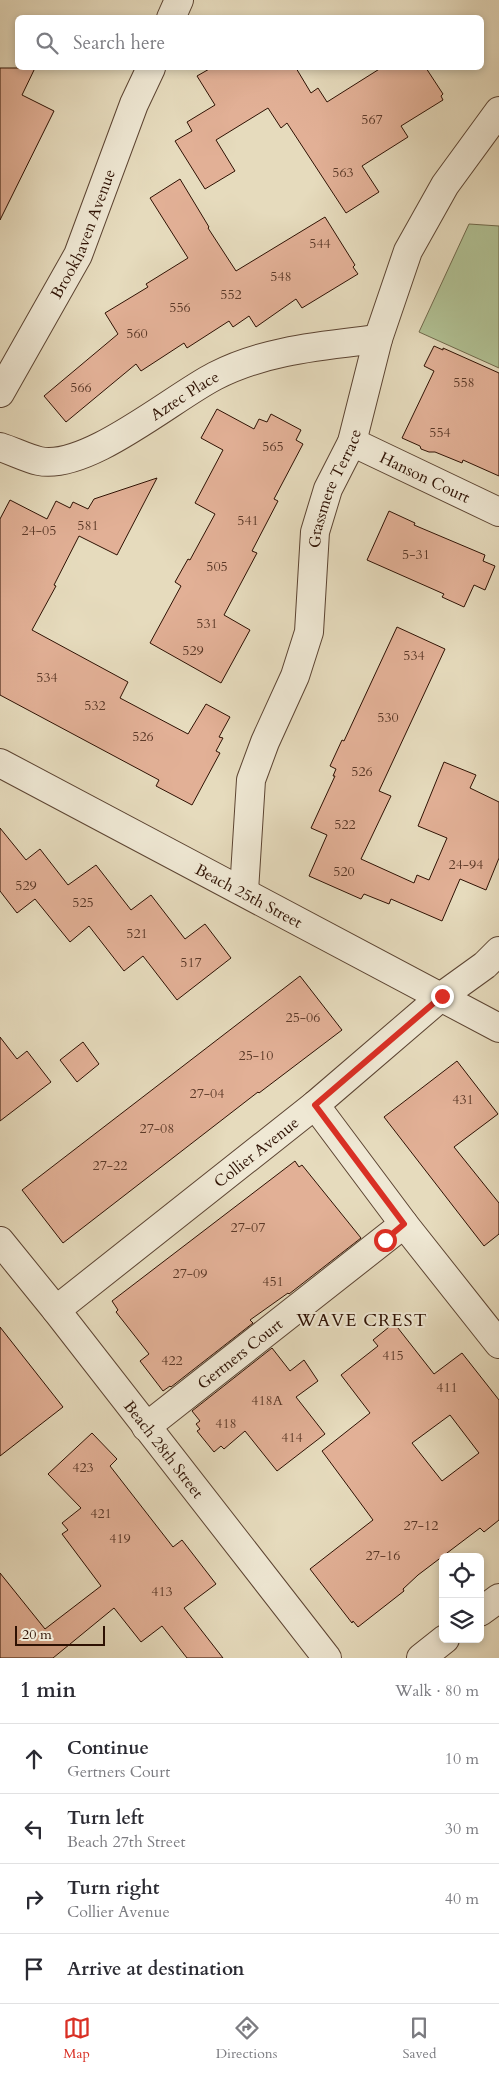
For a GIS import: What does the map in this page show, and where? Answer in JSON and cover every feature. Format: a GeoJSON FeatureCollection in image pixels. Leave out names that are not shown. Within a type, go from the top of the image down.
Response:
{"type":"FeatureCollection","features":[{"type":"Feature","properties":{"kind":"street"},"geometry":{"type":"LineString","coordinates":[[172,15],[179,0]]}},
{"type":"Feature","properties":{"kind":"street","name":"Brookhaven Avenue"},"geometry":{"type":"LineString","coordinates":[[0,393],[78,255],[134,104],[151,70]]}},
{"type":"Feature","properties":{"kind":"street","name":"Grassmere Terrace"},"geometry":{"type":"LineString","coordinates":[[244,891],[251,780],[265,742],[295,676],[309,632],[316,532],[328,489],[352,442],[378,339],[408,251],[445,185],[499,111]]}},
{"type":"Feature","properties":{"kind":"street","name":"Aztec Place"},"geometry":{"type":"LineString","coordinates":[[0,447],[41,462],[75,458],[113,439],[215,376],[274,353],[378,339]]}},
{"type":"Feature","properties":{"kind":"street","name":"Hanson Court"},"geometry":{"type":"LineString","coordinates":[[352,442],[499,512]]}},
{"type":"Feature","properties":{"kind":"street","name":"Beach 25th Street"},"geometry":{"type":"LineString","coordinates":[[0,763],[442,996],[499,1028]]}},
{"type":"Feature","properties":{"kind":"street","name":"Collier Avenue"},"geometry":{"type":"LineString","coordinates":[[56,1310],[315,1105],[442,996],[485,965],[499,950]]}},
{"type":"Feature","properties":{"kind":"street"},"geometry":{"type":"LineString","coordinates":[[315,1105],[404,1224],[499,1344]]}},
{"type":"Feature","properties":{"kind":"street","name":"Gertners Court"},"geometry":{"type":"LineString","coordinates":[[146,1427],[404,1224]]}},
{"type":"Feature","properties":{"kind":"street","name":"Beach 28th Street"},"geometry":{"type":"LineString","coordinates":[[0,1242],[56,1310],[326,1658]]}},
{"type":"Feature","properties":{"kind":"street"},"geometry":{"type":"LineString","coordinates":[[484,1609],[499,1598]]}},
{"type":"Feature","properties":{"kind":"street"},"geometry":{"type":"LineString","coordinates":[[421,1658],[441,1643]]}},
{"type":"Feature","properties":{"kind":"green space"},"geometry":{"type":"Polygon","coordinates":[[[469,224],[499,226],[499,368],[419,332],[469,224]]]}},
{"type":"Feature","properties":{"kind":"building"},"geometry":{"type":"Polygon","coordinates":[[[0,68],[34,70],[22,95],[54,111],[0,220],[0,68]]]}},
{"type":"Feature","properties":{"kind":"building"},"geometry":{"type":"Polygon","coordinates":[[[208,70],[297,70],[311,93],[318,88],[327,102],[378,70],[427,70],[443,94],[441,96],[443,100],[401,126],[408,137],[362,166],[379,192],[346,213],[287,123],[281,128],[268,108],[216,140],[235,171],[205,189],[175,141],[192,131],[187,122],[215,105],[197,76],[208,70]]]}},
{"type":"Feature","properties":{"kind":"building"},"geometry":{"type":"Polygon","coordinates":[[[180,179],[208,228],[236,271],[325,217],[355,265],[353,267],[358,274],[302,308],[296,299],[256,327],[249,316],[233,327],[229,321],[187,348],[184,343],[141,371],[136,364],[66,422],[44,396],[118,334],[105,313],[148,287],[146,284],[188,258],[150,198],[180,179]]]}},
{"type":"Feature","properties":{"kind":"building"},"geometry":{"type":"Polygon","coordinates":[[[434,346],[443,350],[443,348],[499,373],[499,476],[463,460],[462,463],[435,452],[421,449],[420,446],[402,438],[434,371],[424,366],[434,346]]]}},
{"type":"Feature","properties":{"kind":"building"},"geometry":{"type":"Polygon","coordinates":[[[217,409],[254,429],[259,419],[267,422],[271,414],[301,430],[296,440],[303,444],[274,499],[278,501],[252,551],[257,553],[224,615],[250,630],[221,683],[150,643],[181,586],[175,582],[188,559],[190,560],[215,514],[195,503],[223,450],[201,438],[217,409]]]}},
{"type":"Feature","properties":{"kind":"building"},"geometry":{"type":"Polygon","coordinates":[[[157,478],[117,555],[79,536],[54,585],[56,586],[32,630],[128,682],[120,698],[188,734],[206,704],[230,717],[219,737],[223,738],[216,751],[220,753],[192,805],[156,786],[159,780],[0,695],[0,519],[10,500],[47,519],[56,501],[70,508],[73,502],[88,509],[94,499],[157,478]]]}},
{"type":"Feature","properties":{"kind":"building"},"geometry":{"type":"Polygon","coordinates":[[[389,511],[415,523],[414,525],[485,555],[483,561],[495,566],[485,590],[474,585],[464,607],[442,597],[444,594],[367,560],[389,511]]]}},
{"type":"Feature","properties":{"kind":"building"},"geometry":{"type":"Polygon","coordinates":[[[397,627],[445,649],[379,791],[391,796],[361,859],[414,883],[417,875],[429,880],[447,838],[418,826],[444,762],[476,775],[470,788],[499,802],[499,858],[486,890],[460,879],[442,921],[391,899],[389,904],[364,894],[361,899],[309,876],[327,835],[311,828],[335,776],[333,776],[336,769],[330,766],[342,740],[344,741],[397,627]]]}},
{"type":"Feature","properties":{"kind":"building"},"geometry":{"type":"Polygon","coordinates":[[[0,828],[26,860],[40,849],[68,885],[96,865],[131,910],[151,895],[185,939],[205,924],[231,958],[177,1000],[143,956],[124,971],[89,926],[70,942],[35,899],[17,913],[0,891],[0,828]]]}},
{"type":"Feature","properties":{"kind":"building"},"geometry":{"type":"Polygon","coordinates":[[[300,976],[342,1030],[258,1092],[63,1243],[22,1190],[300,976]]]}},
{"type":"Feature","properties":{"kind":"building"},"geometry":{"type":"Polygon","coordinates":[[[0,1037],[17,1059],[27,1051],[51,1082],[0,1121],[0,1037]]]}},
{"type":"Feature","properties":{"kind":"building"},"geometry":{"type":"Polygon","coordinates":[[[83,1042],[99,1064],[77,1082],[60,1060],[83,1042]]]}},
{"type":"Feature","properties":{"kind":"building"},"geometry":{"type":"Polygon","coordinates":[[[457,1061],[498,1114],[454,1147],[499,1203],[499,1234],[484,1246],[384,1117],[457,1061]]]}},
{"type":"Feature","properties":{"kind":"building"},"geometry":{"type":"Polygon","coordinates":[[[295,1161],[299,1167],[302,1165],[361,1238],[289,1294],[250,1320],[253,1323],[171,1387],[163,1391],[140,1361],[149,1354],[116,1312],[118,1310],[112,1301],[295,1161]]]}},
{"type":"Feature","properties":{"kind":"building"},"geometry":{"type":"Polygon","coordinates":[[[394,1323],[434,1374],[462,1353],[499,1400],[499,1520],[484,1532],[480,1528],[447,1553],[439,1553],[439,1559],[418,1575],[403,1589],[404,1591],[358,1627],[353,1621],[352,1623],[310,1569],[373,1520],[322,1451],[370,1413],[341,1375],[378,1346],[373,1340],[394,1323]],[[450,1415],[412,1443],[442,1481],[479,1453],[450,1415]]]}},
{"type":"Feature","properties":{"kind":"building"},"geometry":{"type":"Polygon","coordinates":[[[0,1327],[63,1407],[0,1456],[0,1327]]]}},
{"type":"Feature","properties":{"kind":"building"},"geometry":{"type":"Polygon","coordinates":[[[272,1348],[290,1371],[304,1360],[318,1381],[296,1397],[325,1434],[277,1471],[245,1431],[224,1449],[221,1446],[214,1452],[197,1431],[200,1429],[196,1424],[200,1421],[192,1411],[272,1348]]]}},
{"type":"Feature","properties":{"kind":"building"},"geometry":{"type":"Polygon","coordinates":[[[92,1433],[117,1459],[110,1466],[173,1547],[182,1540],[216,1584],[184,1608],[223,1658],[187,1658],[162,1626],[141,1642],[114,1608],[53,1658],[0,1658],[0,1573],[45,1629],[101,1586],[62,1534],[68,1530],[62,1523],[81,1508],[48,1474],[92,1433]]]}},
{"type":"Feature","properties":{"kind":"district","name":"WAVE CREST"},"geometry":{"type":"Point","coordinates":[362,1320]}},
{"type":"Feature","properties":{"kind":"route"},"geometry":{"type":"LineString","coordinates":[[385,1240],[404,1224],[315,1105],[442,996]]}}]}
